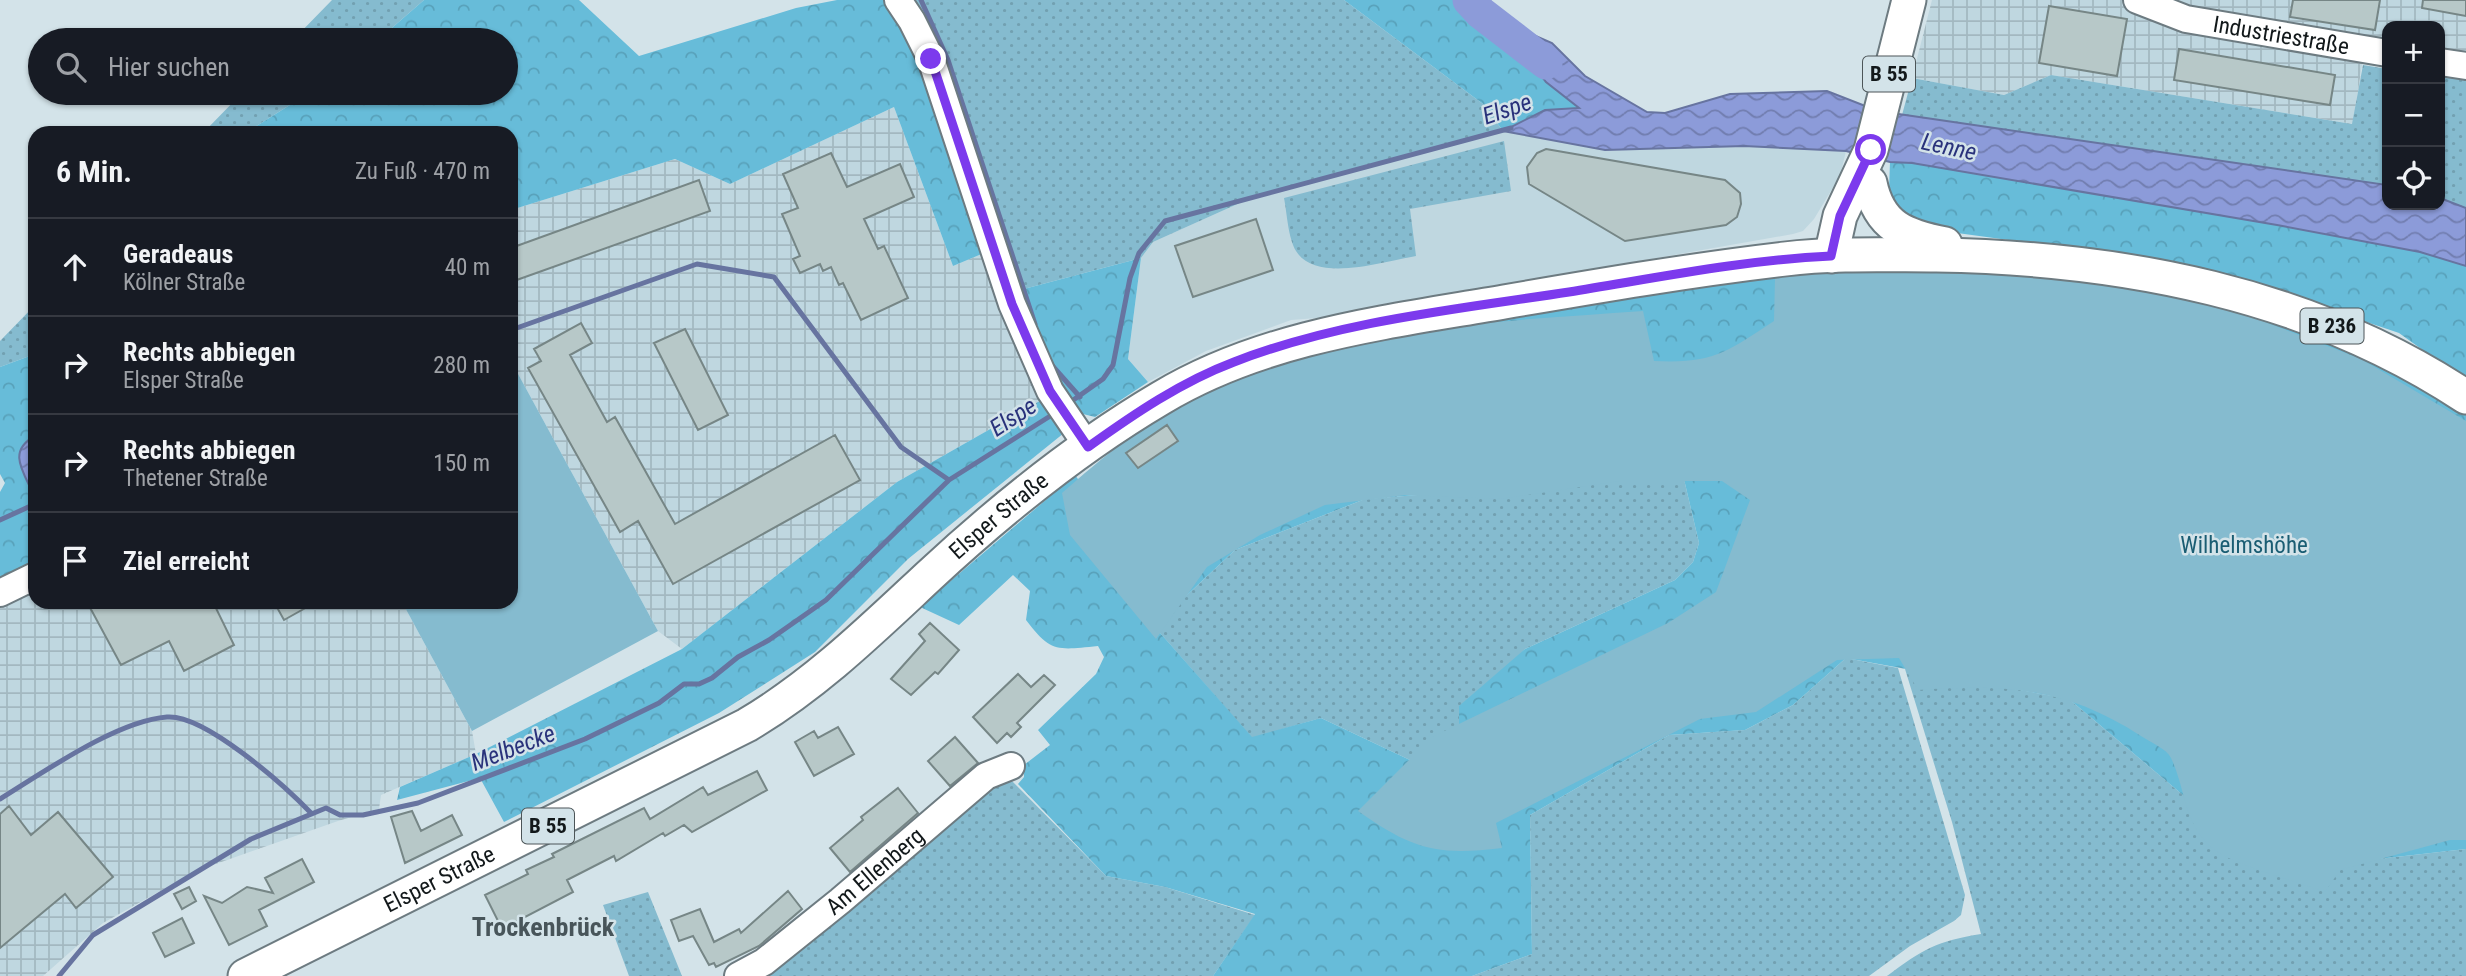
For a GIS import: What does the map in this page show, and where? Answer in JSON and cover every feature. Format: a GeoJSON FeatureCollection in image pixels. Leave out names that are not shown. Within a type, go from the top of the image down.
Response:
{"type":"FeatureCollection","features":[{"type":"Feature","properties":{"kind":"main road","name":"B 55"},"geometry":{"type":"LineString","coordinates":[[1866,219],[1871,150],[1909,0]]}},
{"type":"Feature","properties":{"kind":"main road","name":"B 55"},"geometry":{"type":"LineString","coordinates":[[1831,256],[1866,219],[1873,197],[1870,183],[1871,150]]}},
{"type":"Feature","properties":{"kind":"main road","name":"B 55"},"geometry":{"type":"LineString","coordinates":[[1866,219],[1913,237],[1991,256]]}},
{"type":"Feature","properties":{"kind":"main road","name":"B 236"},"geometry":{"type":"LineString","coordinates":[[1831,256],[1991,256],[2049,260],[2187,281],[2245,296],[2381,346],[2424,369],[2466,397]]}},
{"type":"Feature","properties":{"kind":"main road","name":"Elsper Straße"},"geometry":{"type":"LineString","coordinates":[[245,976],[710,744],[782,704],[860,643],[932,573],[1009,508],[1081,436],[1231,362],[1305,340],[1540,296],[1787,258],[1831,256]]}},
{"type":"Feature","properties":{"kind":"street"},"geometry":{"type":"LineString","coordinates":[[898,0],[931,59],[1012,304],[1050,391],[1081,436]]}},
{"type":"Feature","properties":{"kind":"street","name":"Industriestraße"},"geometry":{"type":"LineString","coordinates":[[2137,0],[2186,19],[2382,52]]}},
{"type":"Feature","properties":{"kind":"street"},"geometry":{"type":"LineString","coordinates":[[2445,63],[2466,66]]}},
{"type":"Feature","properties":{"kind":"street"},"geometry":{"type":"LineString","coordinates":[[0,593],[28,579]]}},
{"type":"Feature","properties":{"kind":"street","name":"Am Ellenberg"},"geometry":{"type":"LineString","coordinates":[[738,976],[764,962],[829,910],[986,776],[1011,766]]}},
{"type":"Feature","properties":{"kind":"shaded area"},"geometry":{"type":"Polygon","coordinates":[[[1932,0],[2466,0],[2466,58],[2445,56],[2445,21],[2382,21],[2382,47],[2365,45],[2353,124],[2051,75],[2004,95],[1912,78],[1932,0]]]}},
{"type":"Feature","properties":{"kind":"shaded area"},"geometry":{"type":"Polygon","coordinates":[[[894,107],[953,266],[984,253],[1019,358],[1045,398],[897,482],[682,649],[658,631],[518,374],[518,208],[675,159],[730,184],[894,107]]]}},
{"type":"Feature","properties":{"kind":"shaded area"},"geometry":{"type":"Polygon","coordinates":[[[1503,131],[1605,150],[1737,146],[1846,151],[1840,176],[1814,219],[1803,231],[1793,234],[1317,318],[1291,320],[1206,351],[1148,382],[1128,359],[1141,258],[1153,242],[1242,202],[1366,165],[1503,131]]]}},
{"type":"Feature","properties":{"kind":"shaded area"},"geometry":{"type":"Polygon","coordinates":[[[28,570],[28,609],[406,609],[472,731],[476,754],[381,795],[379,809],[196,871],[103,923],[43,976],[0,976],[0,583],[28,570]]]}},
{"type":"Feature","properties":{"kind":"green space"},"geometry":{"type":"Polygon","coordinates":[[[332,0],[424,0],[392,28],[305,28],[332,0]]]}},
{"type":"Feature","properties":{"kind":"green space"},"geometry":{"type":"Polygon","coordinates":[[[424,0],[579,0],[639,56],[796,8],[837,0],[883,0],[913,41],[984,253],[953,266],[894,107],[730,184],[675,159],[518,208],[518,126],[256,126],[290,105],[518,105],[518,28],[392,28],[424,0]]]}},
{"type":"Feature","properties":{"kind":"green space"},"geometry":{"type":"Polygon","coordinates":[[[913,0],[1344,0],[1483,104],[1503,131],[1366,165],[1242,202],[1153,242],[1141,258],[1020,290],[913,0]]]}},
{"type":"Feature","properties":{"kind":"green space"},"geometry":{"type":"Polygon","coordinates":[[[1344,0],[1481,0],[1546,82],[1580,108],[1545,110],[1503,131],[1483,104],[1344,0]]]}},
{"type":"Feature","properties":{"kind":"green space"},"geometry":{"type":"Polygon","coordinates":[[[2363,65],[2382,68],[2382,184],[1902,115],[1912,78],[2004,95],[2051,75],[2352,124],[2363,65]]]}},
{"type":"Feature","properties":{"kind":"green space"},"geometry":{"type":"Polygon","coordinates":[[[2445,77],[2466,80],[2466,208],[2445,200],[2445,77]]]}},
{"type":"Feature","properties":{"kind":"green space"},"geometry":{"type":"Polygon","coordinates":[[[230,105],[290,105],[256,126],[210,126],[230,105]]]}},
{"type":"Feature","properties":{"kind":"green space"},"geometry":{"type":"Polygon","coordinates":[[[1504,141],[1511,191],[1410,209],[1416,256],[1352,268],[1335,268],[1306,261],[1293,246],[1284,198],[1504,141]]]}},
{"type":"Feature","properties":{"kind":"green space"},"geometry":{"type":"Polygon","coordinates":[[[1890,162],[1912,163],[2277,225],[2420,252],[2466,266],[2466,381],[2399,333],[2340,313],[2066,248],[1928,229],[1901,215],[1889,190],[1890,162]]]}},
{"type":"Feature","properties":{"kind":"green space"},"geometry":{"type":"Polygon","coordinates":[[[1141,258],[1128,359],[1148,382],[1095,417],[1079,413],[1054,376],[1020,290],[1141,258]]]}},
{"type":"Feature","properties":{"kind":"green space","name":"Wilhelmshöhe"},"geometry":{"type":"Polygon","coordinates":[[[1889,259],[2177,288],[2361,359],[2466,421],[2466,840],[2450,840],[2340,870],[2325,892],[2252,867],[2216,851],[2205,841],[2191,820],[2169,755],[2113,720],[2086,707],[2034,692],[1979,688],[1918,690],[1899,658],[1837,660],[1756,712],[1700,719],[1496,823],[1502,848],[1459,851],[1426,847],[1394,834],[1358,811],[1432,737],[1668,623],[1716,592],[1750,500],[1722,481],[1620,481],[1500,499],[1406,495],[1325,505],[1260,535],[1207,567],[1156,639],[1070,535],[1062,493],[1109,453],[1160,416],[1195,396],[1248,373],[1302,355],[1414,332],[1529,319],[1643,311],[1654,361],[1706,358],[1744,341],[1774,321],[1775,278],[1889,259]]]}},
{"type":"Feature","properties":{"kind":"green space","name":"Wilhelmshöhe"},"geometry":{"type":"Polygon","coordinates":[[[1830,272],[2036,272],[2314,330],[2466,408],[2466,849],[2273,871],[2069,699],[1846,658],[1793,705],[1745,730],[1669,735],[1530,815],[1532,954],[1472,976],[1213,976],[1255,914],[1165,887],[1106,876],[1018,784],[1024,777],[1024,765],[1050,745],[1038,730],[1096,674],[1104,657],[1098,646],[1056,647],[1042,639],[1026,620],[1030,591],[1013,575],[959,625],[920,607],[1075,475],[1094,501],[1328,348],[1712,284],[1830,272]],[[1683,475],[1365,499],[1235,550],[1154,626],[1252,737],[1321,718],[1410,760],[1459,727],[1459,706],[1525,649],[1675,580],[1693,562],[1699,543],[1683,475]]]}},
{"type":"Feature","properties":{"kind":"green space"},"geometry":{"type":"Polygon","coordinates":[[[28,312],[28,357],[0,367],[0,341],[28,312]]]}},
{"type":"Feature","properties":{"kind":"green space"},"geometry":{"type":"Polygon","coordinates":[[[28,357],[28,570],[0,583],[0,492],[5,483],[0,474],[0,367],[28,357]]]}},
{"type":"Feature","properties":{"kind":"green space"},"geometry":{"type":"Polygon","coordinates":[[[518,374],[658,631],[472,731],[406,609],[518,609],[518,374]]]}},
{"type":"Feature","properties":{"kind":"green space"},"geometry":{"type":"Polygon","coordinates":[[[1045,398],[1064,433],[908,559],[815,652],[719,713],[504,822],[480,778],[397,800],[400,787],[476,754],[682,649],[897,482],[1045,398]]]}},
{"type":"Feature","properties":{"kind":"green space"},"geometry":{"type":"Polygon","coordinates":[[[1683,475],[1699,543],[1693,562],[1675,580],[1525,649],[1459,727],[1410,760],[1321,718],[1252,738],[1154,626],[1235,550],[1365,499],[1683,475]]]}},
{"type":"Feature","properties":{"kind":"green space"},"geometry":{"type":"Polygon","coordinates":[[[1846,658],[1898,668],[1965,895],[1961,915],[1954,921],[1910,946],[1869,976],[1472,976],[1532,954],[1530,815],[1669,735],[1745,730],[1793,705],[1846,658]]]}},
{"type":"Feature","properties":{"kind":"green space"},"geometry":{"type":"Polygon","coordinates":[[[1905,669],[2069,699],[2273,871],[2466,849],[2466,976],[1887,976],[1931,948],[1981,934],[1952,822],[1905,669]]]}},
{"type":"Feature","properties":{"kind":"green space"},"geometry":{"type":"Polygon","coordinates":[[[1009,778],[1106,876],[1165,887],[1255,915],[1213,976],[755,976],[974,795],[1009,778]]]}},
{"type":"Feature","properties":{"kind":"green space"},"geometry":{"type":"Polygon","coordinates":[[[648,892],[682,976],[629,976],[603,905],[648,892]]]}},
{"type":"Feature","properties":{"kind":"water"},"geometry":{"type":"Polygon","coordinates":[[[1499,20],[1552,43],[1585,76],[1647,112],[1665,113],[1730,94],[1827,91],[1878,111],[2382,184],[2382,210],[2445,210],[2445,200],[2466,208],[2466,266],[2420,252],[2277,225],[1912,163],[1890,162],[1846,151],[1744,146],[1605,150],[1503,131],[1545,110],[1579,108],[1546,82],[1499,20]]]}},
{"type":"Feature","properties":{"kind":"water"},"geometry":{"type":"Polygon","coordinates":[[[28,440],[28,483],[19,458],[28,440]]]}},
{"type":"Feature","properties":{"kind":"building"},"geometry":{"type":"Polygon","coordinates":[[[2293,0],[2380,0],[2375,30],[2290,17],[2293,0]]]}},
{"type":"Feature","properties":{"kind":"building"},"geometry":{"type":"Polygon","coordinates":[[[2423,0],[2466,0],[2466,16],[2422,8],[2423,0]]]}},
{"type":"Feature","properties":{"kind":"building"},"geometry":{"type":"Polygon","coordinates":[[[2049,6],[2127,19],[2117,76],[2039,63],[2049,6]]]}},
{"type":"Feature","properties":{"kind":"building"},"geometry":{"type":"Polygon","coordinates":[[[2179,49],[2335,75],[2330,105],[2174,80],[2179,49]]]}},
{"type":"Feature","properties":{"kind":"building"},"geometry":{"type":"Polygon","coordinates":[[[1546,149],[1725,180],[1740,193],[1741,204],[1737,217],[1726,225],[1625,241],[1529,184],[1527,167],[1537,153],[1546,149]]]}},
{"type":"Feature","properties":{"kind":"building"},"geometry":{"type":"Polygon","coordinates":[[[831,153],[847,187],[900,164],[914,197],[864,219],[878,249],[884,246],[908,298],[861,320],[843,283],[839,285],[831,267],[823,271],[820,264],[800,273],[793,259],[800,256],[782,214],[798,208],[783,174],[831,153]]]}},
{"type":"Feature","properties":{"kind":"building"},"geometry":{"type":"Polygon","coordinates":[[[699,180],[710,211],[518,280],[518,245],[699,180]]]}},
{"type":"Feature","properties":{"kind":"building"},"geometry":{"type":"Polygon","coordinates":[[[1256,219],[1273,270],[1193,297],[1175,246],[1256,219]]]}},
{"type":"Feature","properties":{"kind":"building"},"geometry":{"type":"Polygon","coordinates":[[[581,323],[592,343],[570,355],[607,422],[615,417],[675,524],[835,435],[860,480],[673,584],[638,521],[620,532],[528,368],[541,361],[534,349],[581,323]]]}},
{"type":"Feature","properties":{"kind":"building"},"geometry":{"type":"Polygon","coordinates":[[[685,329],[728,415],[698,430],[654,343],[685,329]]]}},
{"type":"Feature","properties":{"kind":"building"},"geometry":{"type":"Polygon","coordinates":[[[1167,425],[1178,441],[1138,468],[1126,453],[1167,425]]]}},
{"type":"Feature","properties":{"kind":"building"},"geometry":{"type":"Polygon","coordinates":[[[91,609],[216,609],[234,645],[184,671],[169,641],[121,665],[91,609]]]}},
{"type":"Feature","properties":{"kind":"building"},"geometry":{"type":"Polygon","coordinates":[[[278,609],[304,609],[284,620],[278,609]]]}},
{"type":"Feature","properties":{"kind":"building"},"geometry":{"type":"Polygon","coordinates":[[[930,623],[959,650],[938,674],[935,672],[911,695],[891,679],[925,641],[919,634],[930,623]]]}},
{"type":"Feature","properties":{"kind":"building"},"geometry":{"type":"Polygon","coordinates":[[[1018,674],[1031,687],[1044,675],[1055,685],[1017,723],[1021,727],[1011,737],[1007,733],[997,743],[973,717],[1018,674]]]}},
{"type":"Feature","properties":{"kind":"building"},"geometry":{"type":"Polygon","coordinates":[[[838,727],[854,754],[814,776],[795,742],[814,731],[818,738],[838,727]]]}},
{"type":"Feature","properties":{"kind":"building"},"geometry":{"type":"Polygon","coordinates":[[[955,737],[978,763],[950,786],[928,761],[955,737]]]}},
{"type":"Feature","properties":{"kind":"building"},"geometry":{"type":"Polygon","coordinates":[[[757,771],[767,790],[692,832],[684,825],[665,836],[663,833],[616,861],[614,856],[567,880],[573,892],[502,929],[485,895],[528,874],[526,870],[554,857],[552,854],[644,808],[650,819],[703,787],[708,795],[757,771]]]}},
{"type":"Feature","properties":{"kind":"building"},"geometry":{"type":"Polygon","coordinates":[[[898,788],[918,813],[850,872],[830,848],[863,820],[861,817],[898,788]]]}},
{"type":"Feature","properties":{"kind":"building"},"geometry":{"type":"Polygon","coordinates":[[[9,806],[31,835],[58,812],[113,877],[76,908],[65,894],[0,948],[0,814],[9,806]]]}},
{"type":"Feature","properties":{"kind":"building"},"geometry":{"type":"Polygon","coordinates":[[[412,811],[421,831],[452,815],[462,835],[405,863],[391,817],[412,811]]]}},
{"type":"Feature","properties":{"kind":"building"},"geometry":{"type":"Polygon","coordinates":[[[302,859],[314,882],[259,910],[267,926],[229,945],[204,896],[222,903],[247,887],[273,893],[265,878],[302,859]]]}},
{"type":"Feature","properties":{"kind":"building"},"geometry":{"type":"Polygon","coordinates":[[[189,887],[196,901],[182,909],[174,894],[189,887]]]}},
{"type":"Feature","properties":{"kind":"building"},"geometry":{"type":"Polygon","coordinates":[[[788,891],[802,909],[759,946],[716,967],[714,963],[709,965],[693,936],[679,941],[671,920],[700,909],[714,942],[739,929],[741,933],[788,891]]]}},
{"type":"Feature","properties":{"kind":"building"},"geometry":{"type":"Polygon","coordinates":[[[182,918],[194,943],[165,957],[153,933],[182,918]]]}},
{"type":"Feature","properties":{"kind":"waterway"},"geometry":{"type":"LineString","coordinates":[[921,0],[948,60],[1035,324]]}},
{"type":"Feature","properties":{"kind":"waterway","name":"Lenne"},"geometry":{"type":"LineString","coordinates":[[1469,0],[1481,13],[1546,63]]}},
{"type":"Feature","properties":{"kind":"waterway","name":"Elspe"},"geometry":{"type":"LineString","coordinates":[[1069,403],[1103,379],[1113,365],[1130,278],[1139,253],[1165,221],[1511,128]]}},
{"type":"Feature","properties":{"kind":"waterway","name":"Elspe"},"geometry":{"type":"LineString","coordinates":[[518,328],[697,264],[774,277],[901,447],[949,480],[1055,413]]}},
{"type":"Feature","properties":{"kind":"waterway"},"geometry":{"type":"LineString","coordinates":[[1049,362],[1080,397]]}},
{"type":"Feature","properties":{"kind":"waterway","name":"Melbecke"},"geometry":{"type":"LineString","coordinates":[[59,976],[93,935],[251,839],[326,808],[340,815],[363,815],[418,803],[585,739],[659,703],[684,684],[699,684],[712,678],[738,657],[769,640],[826,600],[949,480]]}},
{"type":"Feature","properties":{"kind":"waterway","name":"Elspe"},"geometry":{"type":"LineString","coordinates":[[0,520],[28,507]]}},
{"type":"Feature","properties":{"kind":"waterway"},"geometry":{"type":"LineString","coordinates":[[0,799],[103,738],[147,721],[167,717],[183,719],[222,739],[264,770],[311,813]]}},
{"type":"Feature","properties":{"kind":"district","name":"Trockenbrück"},"geometry":{"type":"Point","coordinates":[543,927]}},
{"type":"Feature","properties":{"kind":"route"},"geometry":{"type":"LineString","coordinates":[[931,59],[1012,304],[1050,391],[1088,447],[1163,396],[1231,362],[1269,349],[1365,327],[1540,296],[1787,258],[1831,256],[1840,216],[1871,150]]}}]}
